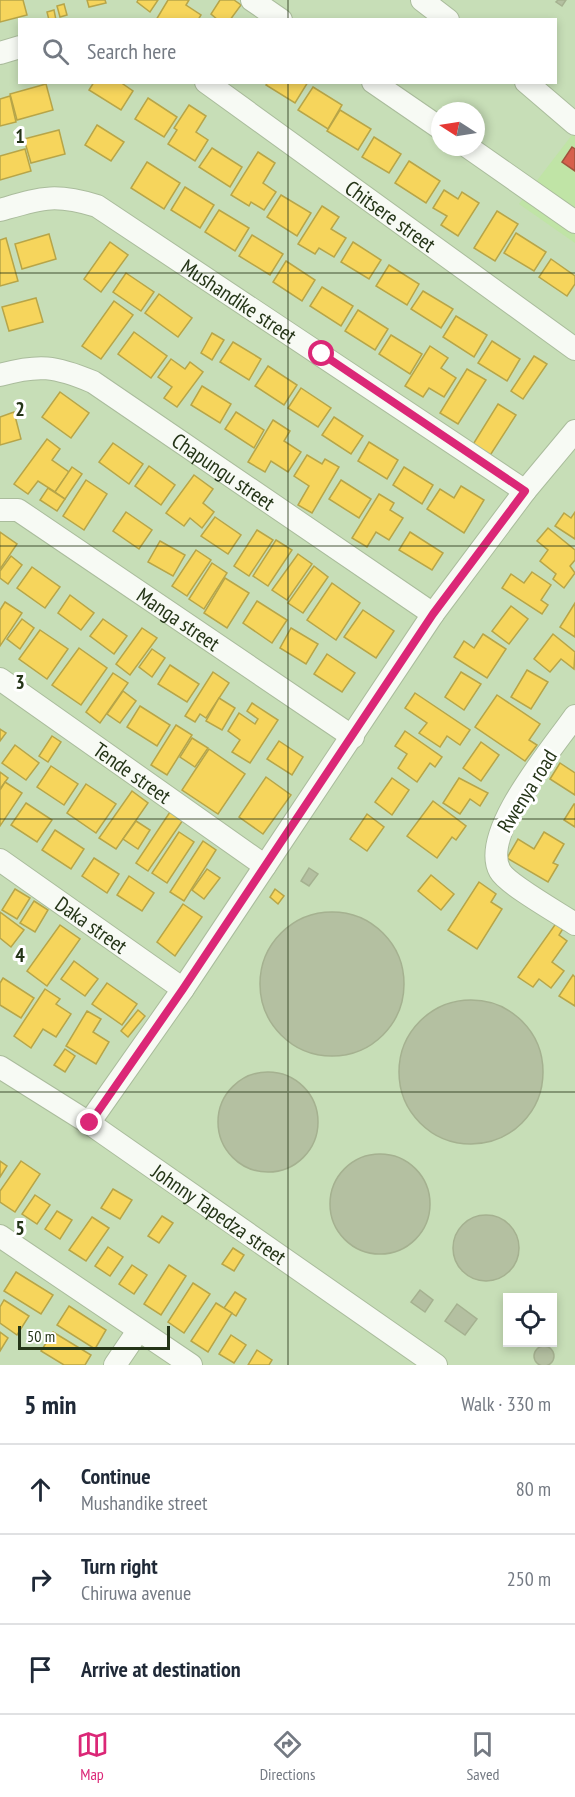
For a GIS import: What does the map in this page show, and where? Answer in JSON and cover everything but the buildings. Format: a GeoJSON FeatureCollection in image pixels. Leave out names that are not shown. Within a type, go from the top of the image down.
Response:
{"type":"FeatureCollection","features":[{"type":"Feature","properties":{"kind":"street"},"geometry":{"type":"LineString","coordinates":[[252,0],[278,18]]}},
{"type":"Feature","properties":{"kind":"street"},"geometry":{"type":"LineString","coordinates":[[422,0],[445,18]]}},
{"type":"Feature","properties":{"kind":"street"},"geometry":{"type":"LineString","coordinates":[[0,53],[18,48]]}},
{"type":"Feature","properties":{"kind":"street","name":"Chitsere street"},"geometry":{"type":"LineString","coordinates":[[209,84],[317,160],[575,349]]}},
{"type":"Feature","properties":{"kind":"street"},"geometry":{"type":"LineString","coordinates":[[376,84],[431,122]]}},
{"type":"Feature","properties":{"kind":"street"},"geometry":{"type":"LineString","coordinates":[[528,84],[575,124]]}},
{"type":"Feature","properties":{"kind":"street"},"geometry":{"type":"LineString","coordinates":[[481,156],[575,222]]}},
{"type":"Feature","properties":{"kind":"street","name":"Mushandike street"},"geometry":{"type":"LineString","coordinates":[[0,210],[38,199],[66,197],[97,206],[525,491]]}},
{"type":"Feature","properties":{"kind":"street","name":"Chapungu street"},"geometry":{"type":"LineString","coordinates":[[0,375],[22,368],[59,368],[93,382],[433,614]]}},
{"type":"Feature","properties":{"kind":"street"},"geometry":{"type":"LineString","coordinates":[[90,1123],[353,737],[433,614],[525,491],[575,430]]}},
{"type":"Feature","properties":{"kind":"street","name":"Manga street"},"geometry":{"type":"LineString","coordinates":[[0,510],[18,510],[353,737]]}},
{"type":"Feature","properties":{"kind":"street","name":"Tende street"},"geometry":{"type":"LineString","coordinates":[[0,679],[265,866]]}},
{"type":"Feature","properties":{"kind":"street","name":"Rwenya road"},"geometry":{"type":"LineString","coordinates":[[575,716],[501,825],[496,850],[500,871],[575,924]]}},
{"type":"Feature","properties":{"kind":"street","name":"Daka street"},"geometry":{"type":"LineString","coordinates":[[0,860],[183,989]]}},
{"type":"Feature","properties":{"kind":"street","name":"Johnny Tapedza street"},"geometry":{"type":"LineString","coordinates":[[0,1067],[90,1123],[436,1365]]}},
{"type":"Feature","properties":{"kind":"street"},"geometry":{"type":"LineString","coordinates":[[4,1247],[191,1365]]}},
{"type":"Feature","properties":{"kind":"street"},"geometry":{"type":"LineString","coordinates":[[115,1365],[138,1332]]}},
{"type":"Feature","properties":{"kind":"shaded area"},"geometry":{"type":"Polygon","coordinates":[[[575,131],[575,243],[519,204],[575,131]]]}},
{"type":"Feature","properties":{"kind":"route"},"geometry":{"type":"LineString","coordinates":[[90,1123],[353,737],[433,614],[525,491],[322,354]]}}]}
